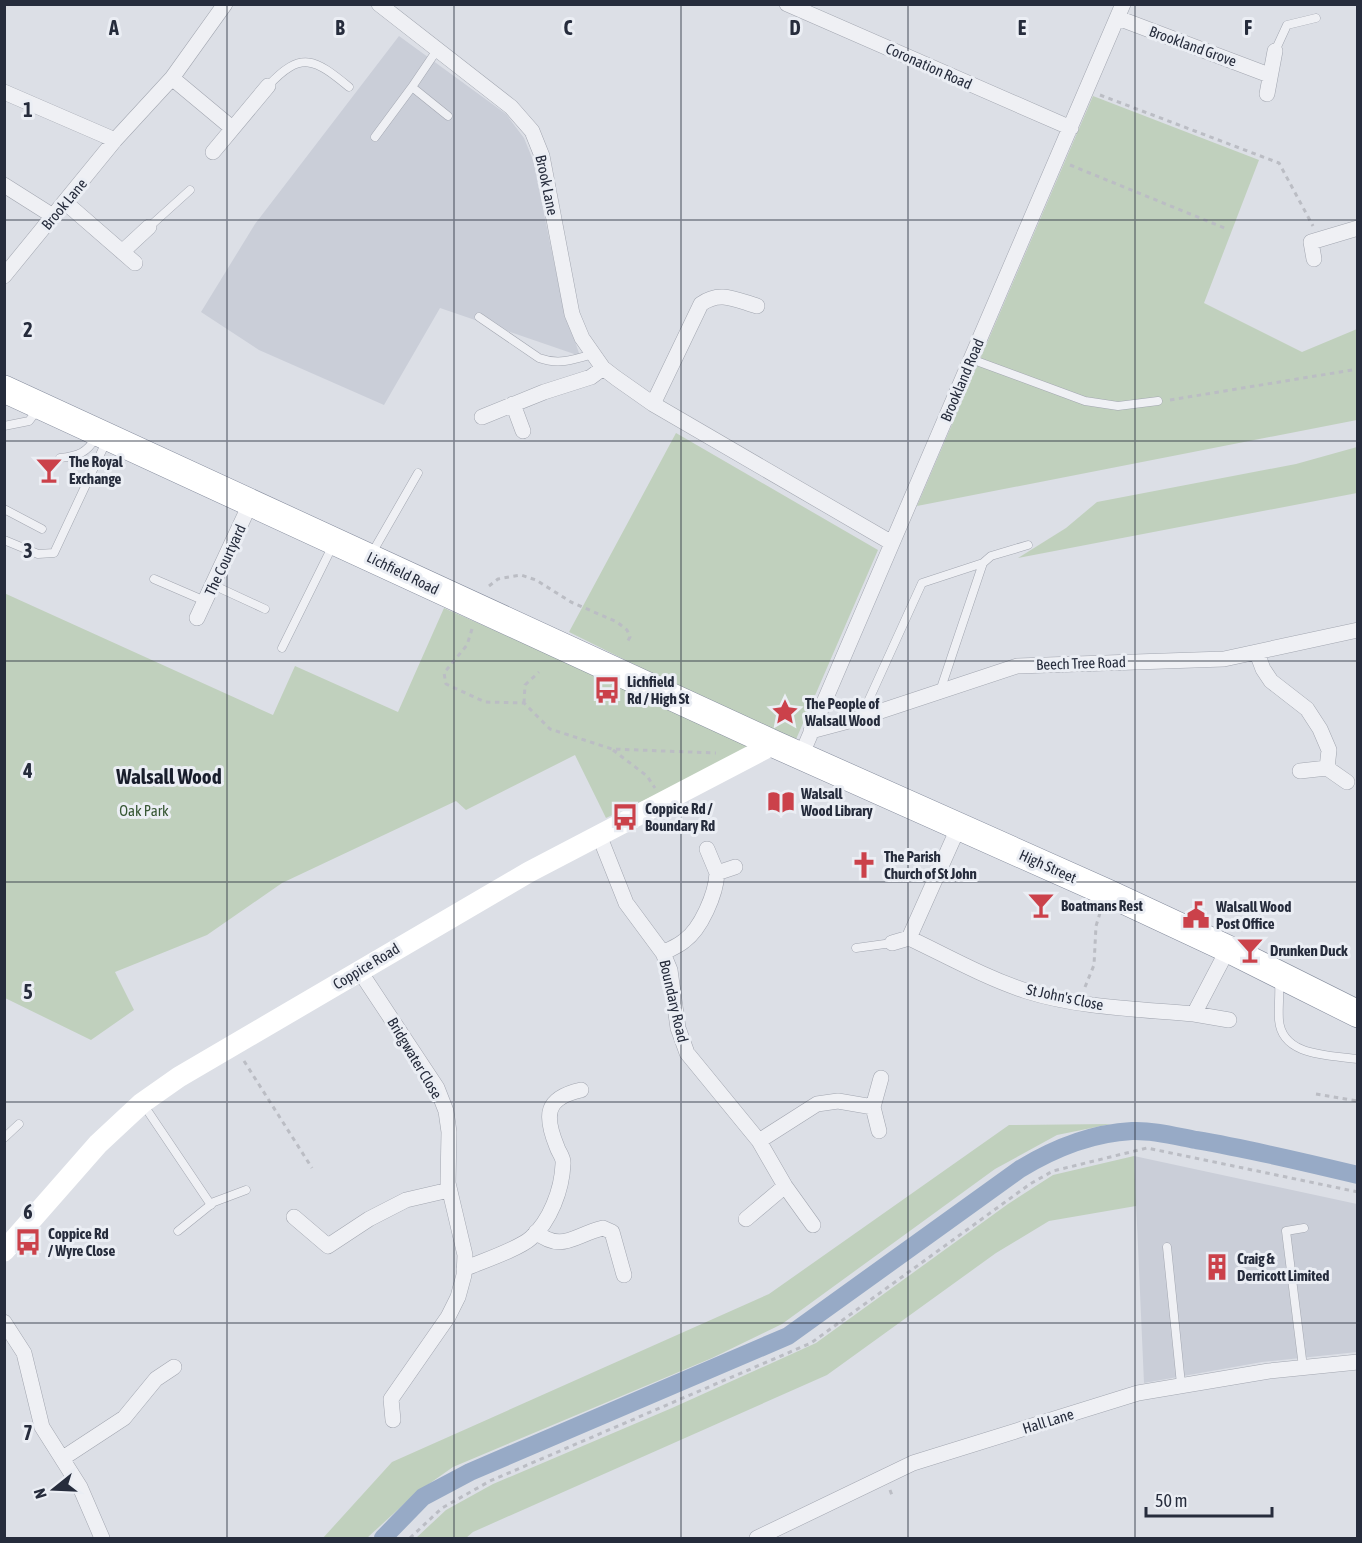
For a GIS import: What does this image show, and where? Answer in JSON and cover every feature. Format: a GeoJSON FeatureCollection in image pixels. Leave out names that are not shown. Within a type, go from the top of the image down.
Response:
{"type":"FeatureCollection","features":[{"type":"Feature","properties":{"kind":"highway","name":"Lichfield Road"},"geometry":{"type":"LineString","coordinates":[[4,389],[104,433],[369,557],[481,596],[801,756]]}},
{"type":"Feature","properties":{"kind":"highway","name":"High Street"},"geometry":{"type":"LineString","coordinates":[[801,756],[1108,893],[1357,1012]]}},
{"type":"Feature","properties":{"kind":"main road","name":"Coppice Road"},"geometry":{"type":"LineString","coordinates":[[7,1242],[98,1144],[142,1103],[233,1045],[509,883],[599,835],[666,803],[774,744]]}},
{"type":"Feature","properties":{"kind":"street","name":"Brook Lane"},"geometry":{"type":"LineString","coordinates":[[379,4],[512,107],[532,131],[542,156],[572,314],[582,338],[603,368],[653,404],[892,543]]}},
{"type":"Feature","properties":{"kind":"street","name":"Coronation Road"},"geometry":{"type":"LineString","coordinates":[[787,4],[1071,128]]}},
{"type":"Feature","properties":{"kind":"street","name":"Brook Lane"},"geometry":{"type":"LineString","coordinates":[[4,276],[66,203],[115,140],[172,78],[217,7]]}},
{"type":"Feature","properties":{"kind":"street","name":"Brookland Road"},"geometry":{"type":"LineString","coordinates":[[801,756],[1121,11]]}},
{"type":"Feature","properties":{"kind":"street","name":"Brookland Grove"},"geometry":{"type":"LineString","coordinates":[[1121,11],[1269,75]]}},
{"type":"Feature","properties":{"kind":"street"},"geometry":{"type":"LineString","coordinates":[[1267,94],[1275,51]]}},
{"type":"Feature","properties":{"kind":"street"},"geometry":{"type":"LineString","coordinates":[[172,78],[232,128]]}},
{"type":"Feature","properties":{"kind":"street"},"geometry":{"type":"LineString","coordinates":[[213,152],[268,86]]}},
{"type":"Feature","properties":{"kind":"street"},"geometry":{"type":"LineString","coordinates":[[4,92],[115,140]]}},
{"type":"Feature","properties":{"kind":"street"},"geometry":{"type":"LineString","coordinates":[[4,185],[53,216]]}},
{"type":"Feature","properties":{"kind":"street"},"geometry":{"type":"LineString","coordinates":[[66,203],[135,263]]}},
{"type":"Feature","properties":{"kind":"street"},"geometry":{"type":"LineString","coordinates":[[122,252],[149,227]]}},
{"type":"Feature","properties":{"kind":"street"},"geometry":{"type":"LineString","coordinates":[[1314,259],[1311,242],[1358,228]]}},
{"type":"Feature","properties":{"kind":"street"},"geometry":{"type":"LineString","coordinates":[[653,404],[701,304],[711,296],[722,295],[757,306]]}},
{"type":"Feature","properties":{"kind":"street"},"geometry":{"type":"LineString","coordinates":[[482,417],[591,377],[603,368]]}},
{"type":"Feature","properties":{"kind":"street"},"geometry":{"type":"LineString","coordinates":[[513,404],[523,431]]}},
{"type":"Feature","properties":{"kind":"street","name":"The Courtyard"},"geometry":{"type":"LineString","coordinates":[[197,618],[251,502]]}},
{"type":"Feature","properties":{"kind":"street","name":"Beech Tree Road"},"geometry":{"type":"LineString","coordinates":[[811,731],[860,718],[1017,666],[1041,663],[1195,660],[1257,653],[1358,630]]}},
{"type":"Feature","properties":{"kind":"street"},"geometry":{"type":"LineString","coordinates":[[1257,653],[1271,681],[1307,709],[1320,729],[1329,750],[1327,768]]}},
{"type":"Feature","properties":{"kind":"street"},"geometry":{"type":"LineString","coordinates":[[1300,771],[1327,768],[1347,782]]}},
{"type":"Feature","properties":{"kind":"street"},"geometry":{"type":"LineString","coordinates":[[892,942],[909,938],[960,826]]}},
{"type":"Feature","properties":{"kind":"street","name":"Boundary Road"},"geometry":{"type":"LineString","coordinates":[[599,835],[626,903],[663,953],[670,970],[678,1028],[687,1053],[759,1141],[784,1186],[813,1225]]}},
{"type":"Feature","properties":{"kind":"street"},"geometry":{"type":"LineString","coordinates":[[663,953],[686,940],[710,905],[716,888],[717,873],[707,849]]}},
{"type":"Feature","properties":{"kind":"street"},"geometry":{"type":"LineString","coordinates":[[717,873],[735,867]]}},
{"type":"Feature","properties":{"kind":"street","name":"St John's Close"},"geometry":{"type":"LineString","coordinates":[[909,938],[1026,991],[1082,1004],[1194,1014],[1230,1020]]}},
{"type":"Feature","properties":{"kind":"street"},"geometry":{"type":"LineString","coordinates":[[1194,1014],[1228,949]]}},
{"type":"Feature","properties":{"kind":"street","name":"Bridgwater Close"},"geometry":{"type":"LineString","coordinates":[[359,970],[437,1088],[446,1111],[449,1131],[449,1190],[465,1255],[458,1296],[448,1317],[391,1399],[393,1420]]}},
{"type":"Feature","properties":{"kind":"street"},"geometry":{"type":"LineString","coordinates":[[879,1131],[873,1107],[881,1078]]}},
{"type":"Feature","properties":{"kind":"street"},"geometry":{"type":"LineString","coordinates":[[464,1269],[530,1240],[544,1222],[558,1193],[564,1162],[550,1121],[552,1104],[561,1095],[581,1090]]}},
{"type":"Feature","properties":{"kind":"street"},"geometry":{"type":"LineString","coordinates":[[759,1141],[817,1104],[838,1101],[873,1107]]}},
{"type":"Feature","properties":{"kind":"street"},"geometry":{"type":"LineString","coordinates":[[746,1219],[784,1186]]}},
{"type":"Feature","properties":{"kind":"street"},"geometry":{"type":"LineString","coordinates":[[294,1217],[327,1246],[369,1219],[406,1200],[449,1190]]}},
{"type":"Feature","properties":{"kind":"street"},"geometry":{"type":"LineString","coordinates":[[536,1232],[549,1243],[558,1243],[603,1228],[612,1232],[624,1275]]}},
{"type":"Feature","properties":{"kind":"street"},"geometry":{"type":"LineString","coordinates":[[4,1322],[24,1353],[42,1427],[80,1487],[102,1539]]}},
{"type":"Feature","properties":{"kind":"street","name":"Hall Lane"},"geometry":{"type":"LineString","coordinates":[[757,1539],[913,1463],[1138,1393],[1181,1384],[1303,1367],[1358,1362]]}},
{"type":"Feature","properties":{"kind":"street"},"geometry":{"type":"LineString","coordinates":[[63,1458],[124,1418],[156,1379],[174,1367]]}},
{"type":"Feature","properties":{"kind":"lane"},"geometry":{"type":"LineString","coordinates":[[1275,51],[1287,25],[1316,18]]}},
{"type":"Feature","properties":{"kind":"lane"},"geometry":{"type":"LineString","coordinates":[[375,136],[437,50]]}},
{"type":"Feature","properties":{"kind":"lane"},"geometry":{"type":"LineString","coordinates":[[268,86],[287,67],[302,62],[314,62],[323,66],[349,87]]}},
{"type":"Feature","properties":{"kind":"lane"},"geometry":{"type":"LineString","coordinates":[[412,87],[448,116]]}},
{"type":"Feature","properties":{"kind":"lane"},"geometry":{"type":"LineString","coordinates":[[149,227],[190,190]]}},
{"type":"Feature","properties":{"kind":"lane"},"geometry":{"type":"LineString","coordinates":[[479,317],[549,362],[569,362],[593,354]]}},
{"type":"Feature","properties":{"kind":"lane"},"geometry":{"type":"LineString","coordinates":[[971,359],[1085,401],[1118,406],[1158,401]]}},
{"type":"Feature","properties":{"kind":"lane"},"geometry":{"type":"LineString","coordinates":[[4,426],[29,421],[41,406]]}},
{"type":"Feature","properties":{"kind":"lane"},"geometry":{"type":"LineString","coordinates":[[60,458],[83,454],[104,433]]}},
{"type":"Feature","properties":{"kind":"lane"},"geometry":{"type":"LineString","coordinates":[[4,540],[38,554],[54,554],[104,433]]}},
{"type":"Feature","properties":{"kind":"lane"},"geometry":{"type":"LineString","coordinates":[[369,557],[418,473]]}},
{"type":"Feature","properties":{"kind":"lane"},"geometry":{"type":"LineString","coordinates":[[4,508],[42,529]]}},
{"type":"Feature","properties":{"kind":"lane"},"geometry":{"type":"LineString","coordinates":[[282,648],[336,540]]}},
{"type":"Feature","properties":{"kind":"lane"},"geometry":{"type":"LineString","coordinates":[[860,718],[922,584],[983,563],[991,556],[1029,546]]}},
{"type":"Feature","properties":{"kind":"lane"},"geometry":{"type":"LineString","coordinates":[[940,691],[983,563]]}},
{"type":"Feature","properties":{"kind":"lane"},"geometry":{"type":"LineString","coordinates":[[154,579],[205,601]]}},
{"type":"Feature","properties":{"kind":"lane"},"geometry":{"type":"LineString","coordinates":[[213,585],[265,609]]}},
{"type":"Feature","properties":{"kind":"lane"},"geometry":{"type":"LineString","coordinates":[[856,948],[892,942]]}},
{"type":"Feature","properties":{"kind":"lane"},"geometry":{"type":"LineString","coordinates":[[1279,974],[1279,1020],[1288,1042],[1301,1050],[1358,1059]]}},
{"type":"Feature","properties":{"kind":"lane"},"geometry":{"type":"LineString","coordinates":[[142,1103],[211,1205]]}},
{"type":"Feature","properties":{"kind":"lane"},"geometry":{"type":"LineString","coordinates":[[4,1138],[19,1124]]}},
{"type":"Feature","properties":{"kind":"lane"},"geometry":{"type":"LineString","coordinates":[[178,1231],[211,1205],[246,1190]]}},
{"type":"Feature","properties":{"kind":"lane"},"geometry":{"type":"LineString","coordinates":[[1303,1367],[1286,1231],[1304,1228]]}},
{"type":"Feature","properties":{"kind":"lane"},"geometry":{"type":"LineString","coordinates":[[1167,1247],[1181,1384]]}},
{"type":"Feature","properties":{"kind":"path"},"geometry":{"type":"LineString","coordinates":[[1087,90],[1279,163],[1320,239]]}},
{"type":"Feature","properties":{"kind":"path"},"geometry":{"type":"LineString","coordinates":[[1057,159],[1227,229]]}},
{"type":"Feature","properties":{"kind":"path"},"geometry":{"type":"LineString","coordinates":[[1158,401],[1358,369]]}},
{"type":"Feature","properties":{"kind":"path"},"geometry":{"type":"LineString","coordinates":[[626,644],[630,637],[627,630],[617,622],[571,602],[536,580],[514,576],[498,579],[481,596],[467,645],[444,672],[446,684],[485,702],[524,703],[550,729],[612,749],[703,750],[718,753],[739,764]]}},
{"type":"Feature","properties":{"kind":"path"},"geometry":{"type":"LineString","coordinates":[[524,703],[525,685],[539,672]]}},
{"type":"Feature","properties":{"kind":"path"},"geometry":{"type":"LineString","coordinates":[[612,749],[647,776],[666,803]]}},
{"type":"Feature","properties":{"kind":"path"},"geometry":{"type":"LineString","coordinates":[[1082,1004],[1088,977],[1094,965],[1096,926],[1108,893]]}},
{"type":"Feature","properties":{"kind":"path"},"geometry":{"type":"LineString","coordinates":[[233,1045],[312,1168]]}},
{"type":"Feature","properties":{"kind":"path"},"geometry":{"type":"LineString","coordinates":[[1316,1095],[1358,1101]]}},
{"type":"Feature","properties":{"kind":"path"},"geometry":{"type":"LineString","coordinates":[[410,1539],[442,1508],[490,1482],[811,1343],[1053,1171],[1148,1148],[1358,1192]]}},
{"type":"Feature","properties":{"kind":"shaded area"},"geometry":{"type":"Polygon","coordinates":[[[399,36],[506,114],[524,138],[533,160],[563,306],[580,356],[440,308],[384,405],[259,350],[201,312],[255,224],[399,36]]]}},
{"type":"Feature","properties":{"kind":"shaded area"},"geometry":{"type":"Polygon","coordinates":[[[1134,1156],[1357,1204],[1357,1352],[1262,1362],[1144,1383],[1134,1156]]]}},
{"type":"Feature","properties":{"kind":"green space"},"geometry":{"type":"Polygon","coordinates":[[[1093,96],[1259,160],[1204,303],[1302,352],[1357,329],[1357,420],[917,506],[1093,96]]]}},
{"type":"Feature","properties":{"kind":"green space"},"geometry":{"type":"Polygon","coordinates":[[[676,433],[878,550],[794,744],[569,632],[676,433]]]}},
{"type":"Feature","properties":{"kind":"green space"},"geometry":{"type":"Polygon","coordinates":[[[1357,447],[1357,493],[1018,558],[1066,528],[1097,502],[1296,464],[1357,447]]]}},
{"type":"Feature","properties":{"kind":"green space","name":"Oak Park"},"geometry":{"type":"Polygon","coordinates":[[[4,593],[273,715],[295,666],[398,712],[444,608],[758,747],[606,818],[575,755],[466,810],[456,801],[282,883],[207,935],[115,972],[134,1010],[91,1040],[5,998],[4,593]]]}},
{"type":"Feature","properties":{"kind":"green space"},"geometry":{"type":"Polygon","coordinates":[[[1111,1124],[1057,1135],[995,1169],[782,1324],[712,1358],[453,1467],[416,1493],[367,1538],[323,1538],[392,1462],[769,1294],[1009,1125],[1111,1124]]]}},
{"type":"Feature","properties":{"kind":"green space"},"geometry":{"type":"Polygon","coordinates":[[[1134,1156],[1136,1206],[1049,1221],[996,1253],[827,1375],[473,1532],[466,1538],[416,1538],[446,1510],[493,1484],[672,1408],[816,1343],[1008,1204],[1053,1175],[1134,1156]]]}},
{"type":"Feature","properties":{"kind":"waterway"},"geometry":{"type":"LineString","coordinates":[[383,1538],[423,1497],[470,1472],[788,1336],[1020,1169],[1074,1143],[1117,1132],[1148,1131],[1358,1175]]}},
{"type":"Feature","properties":{"kind":"place","name":"The Royal Exchange"},"geometry":{"type":"Point","coordinates":[49,470]}},
{"type":"Feature","properties":{"kind":"place","name":"Lichfield Rd / High St"},"geometry":{"type":"Point","coordinates":[607,690]}},
{"type":"Feature","properties":{"kind":"place","name":"The People of Walsall Wood"},"geometry":{"type":"Point","coordinates":[785,712]}},
{"type":"Feature","properties":{"kind":"place","name":"Walsall Wood Library"},"geometry":{"type":"Point","coordinates":[781,802]}},
{"type":"Feature","properties":{"kind":"place","name":"Coppice Rd / Boundary Rd"},"geometry":{"type":"Point","coordinates":[625,817]}},
{"type":"Feature","properties":{"kind":"place","name":"The Parish Church of St John"},"geometry":{"type":"Point","coordinates":[864,865]}},
{"type":"Feature","properties":{"kind":"place","name":"Boatmans Rest"},"geometry":{"type":"Point","coordinates":[1041,905]}},
{"type":"Feature","properties":{"kind":"place","name":"Walsall Wood Post Office"},"geometry":{"type":"Point","coordinates":[1196,915]}},
{"type":"Feature","properties":{"kind":"place","name":"Drunken Duck"},"geometry":{"type":"Point","coordinates":[1250,950]}},
{"type":"Feature","properties":{"kind":"place","name":"Coppice Rd / Wyre Close"},"geometry":{"type":"Point","coordinates":[28,1242]}},
{"type":"Feature","properties":{"kind":"place","name":"Craig & Derricott Limited"},"geometry":{"type":"Point","coordinates":[1217,1267]}},
{"type":"Feature","properties":{"kind":"district","name":"Walsall Wood"},"geometry":{"type":"Point","coordinates":[169,776]}}]}
